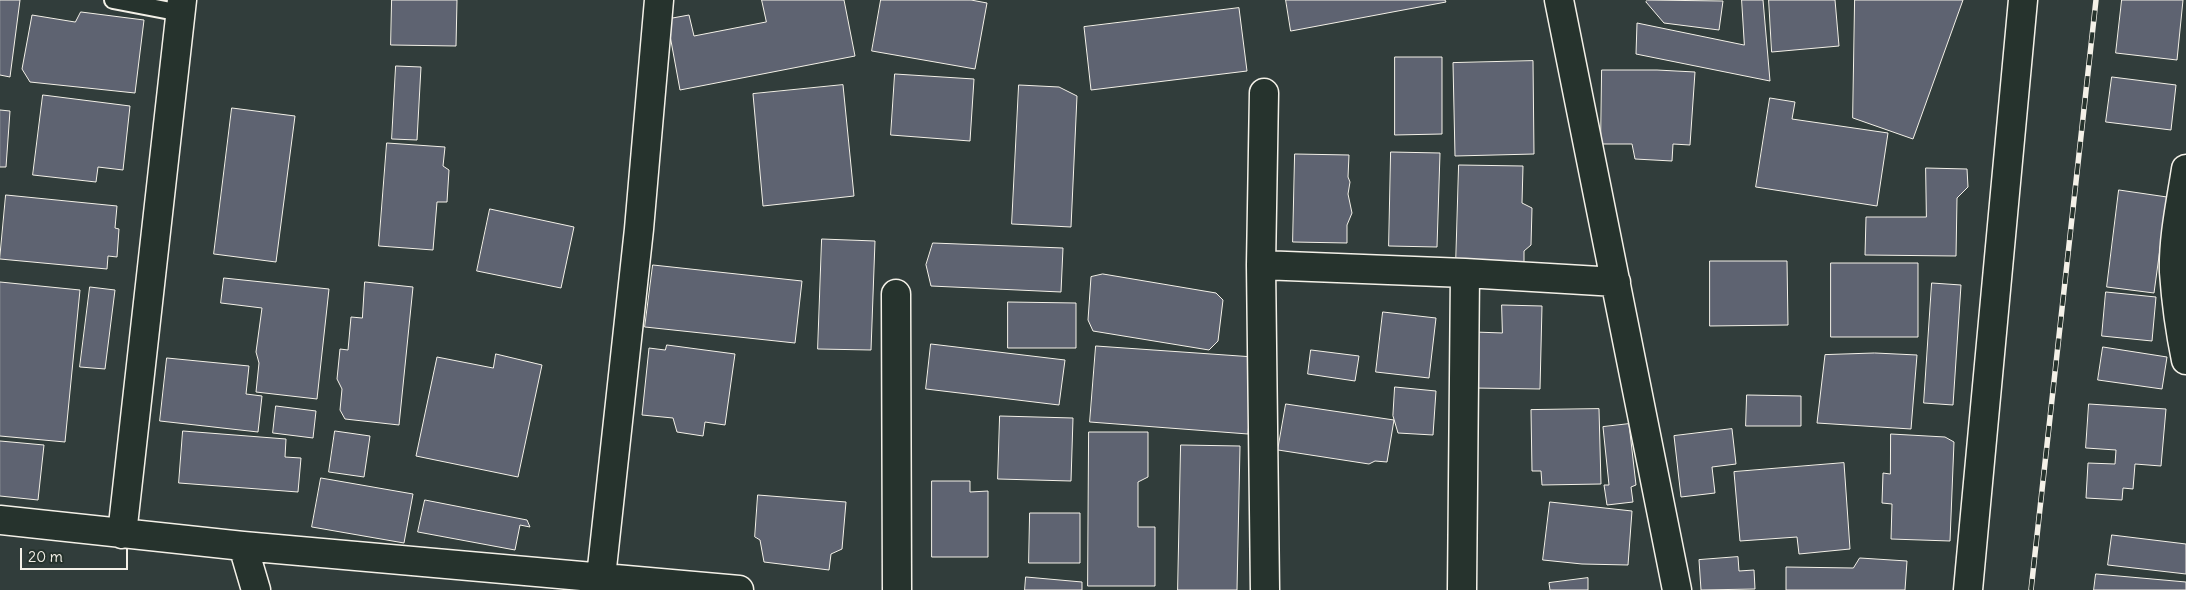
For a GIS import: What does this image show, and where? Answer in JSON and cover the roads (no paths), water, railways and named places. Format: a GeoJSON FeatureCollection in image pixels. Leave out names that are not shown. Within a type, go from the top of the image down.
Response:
{"type":"FeatureCollection","features":[{"type":"Feature","properties":{"kind":"street"},"geometry":{"type":"LineString","coordinates":[[601,577],[639,229],[659,0]]}},
{"type":"Feature","properties":{"kind":"street"},"geometry":{"type":"LineString","coordinates":[[1560,0],[1677,590]]}},
{"type":"Feature","properties":{"kind":"street"},"geometry":{"type":"LineString","coordinates":[[1968,590],[2023,0]]}},
{"type":"Feature","properties":{"kind":"street"},"geometry":{"type":"LineString","coordinates":[[122,534],[181,7]]}},
{"type":"Feature","properties":{"kind":"street"},"geometry":{"type":"LineString","coordinates":[[1264,93],[1261,265],[1265,590]]}},
{"type":"Feature","properties":{"kind":"street"},"geometry":{"type":"LineString","coordinates":[[2186,169],[2178,217],[2174,270],[2180,328],[2186,360]]}},
{"type":"Feature","properties":{"kind":"street"},"geometry":{"type":"LineString","coordinates":[[1261,265],[1465,273],[1616,282]]}},
{"type":"Feature","properties":{"kind":"street"},"geometry":{"type":"LineString","coordinates":[[1462,590],[1465,273]]}},
{"type":"Feature","properties":{"kind":"street"},"geometry":{"type":"LineString","coordinates":[[896,294],[897,590]]}},
{"type":"Feature","properties":{"kind":"street"},"geometry":{"type":"LineString","coordinates":[[0,520],[243,546],[739,590]]}},
{"type":"Feature","properties":{"kind":"street"},"geometry":{"type":"LineString","coordinates":[[243,546],[256,590]]}},
{"type":"Feature","properties":{"kind":"lane"},"geometry":{"type":"LineString","coordinates":[[112,0],[181,7]]}},
{"type":"Feature","properties":{"kind":"railway"},"geometry":{"type":"LineString","coordinates":[[2031,590],[2096,0]]}}]}
